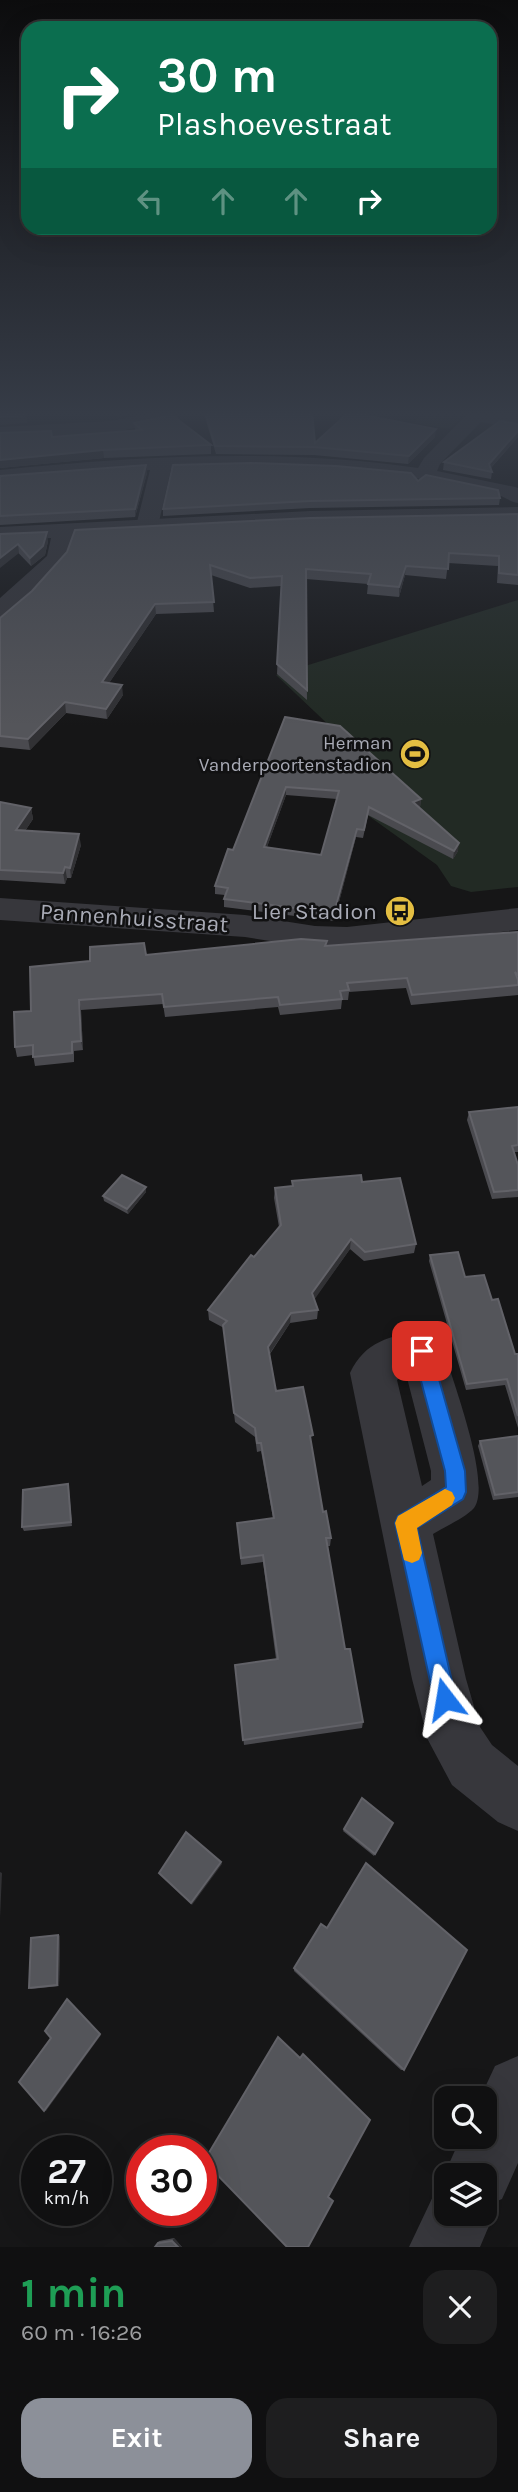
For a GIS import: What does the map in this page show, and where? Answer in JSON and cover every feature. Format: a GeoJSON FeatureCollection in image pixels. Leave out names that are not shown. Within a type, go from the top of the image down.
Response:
{"type":"FeatureCollection","features":[{"type":"Feature","properties":{"kind":"street"},"geometry":{"type":"LineString","coordinates":[[147,526],[149,516]]}},
{"type":"Feature","properties":{"kind":"street"},"geometry":{"type":"LineString","coordinates":[[0,534],[298,518],[416,516]]}},
{"type":"Feature","properties":{"kind":"street"},"geometry":{"type":"LineString","coordinates":[[0,611],[57,559],[62,546],[63,531]]}},
{"type":"Feature","properties":{"kind":"street","name":"Pannenhuisstraat"},"geometry":{"type":"LineString","coordinates":[[0,909],[245,926],[336,938],[518,919]]}},
{"type":"Feature","properties":{"kind":"street"},"geometry":{"type":"LineString","coordinates":[[405,1523],[439,1679],[456,1740],[472,1765],[518,1802]]}},
{"type":"Feature","properties":{"kind":"street"},"geometry":{"type":"LineString","coordinates":[[484,2163],[518,2088]]}},
{"type":"Feature","properties":{"kind":"street"},"geometry":{"type":"LineString","coordinates":[[444,2247],[454,2226]]}},
{"type":"Feature","properties":{"kind":"shaded area","name":"Herman Vanderpoortenstadion"},"geometry":{"type":"Polygon","coordinates":[[[518,600],[518,887],[471,892],[451,886],[437,865],[345,799],[334,730],[276,675],[518,600]]]}},
{"type":"Feature","properties":{"kind":"building"},"geometry":{"type":"Polygon","coordinates":[[[518,516],[518,575],[499,573],[499,556],[449,553],[448,569],[406,566],[399,587],[368,584],[371,574],[306,569],[307,690],[277,664],[282,576],[250,578],[210,565],[214,602],[155,604],[102,682],[122,685],[106,709],[65,702],[28,739],[0,736],[0,618],[32,591],[67,552],[75,530],[310,518],[518,516]]]}},
{"type":"Feature","properties":{"kind":"building"},"geometry":{"type":"Polygon","coordinates":[[[47,532],[43,546],[30,558],[18,544],[0,558],[0,534],[47,532]]]}},
{"type":"Feature","properties":{"kind":"building"},"geometry":{"type":"Polygon","coordinates":[[[285,717],[340,726],[421,799],[413,802],[459,843],[454,851],[369,807],[364,830],[357,829],[334,913],[224,899],[228,888],[215,886],[228,849],[233,850],[285,717]],[[286,787],[264,847],[321,855],[339,791],[286,787]]]}},
{"type":"Feature","properties":{"kind":"building"},"geometry":{"type":"Polygon","coordinates":[[[0,802],[31,808],[16,830],[79,834],[70,868],[65,867],[63,873],[0,870],[0,802]]]}},
{"type":"Feature","properties":{"kind":"building"},"geometry":{"type":"Polygon","coordinates":[[[518,932],[518,975],[515,972],[518,985],[412,995],[407,978],[347,983],[349,990],[340,991],[342,999],[280,1005],[278,997],[164,1007],[162,994],[79,1000],[81,1041],[72,1042],[72,1053],[33,1057],[33,1045],[15,1047],[14,1012],[31,1011],[30,967],[90,961],[90,947],[144,943],[146,955],[301,939],[327,941],[325,946],[518,932]]]}},
{"type":"Feature","properties":{"kind":"building"},"geometry":{"type":"Polygon","coordinates":[[[518,1107],[518,1145],[512,1146],[518,1165],[518,1190],[494,1192],[469,1112],[518,1107]]]}},
{"type":"Feature","properties":{"kind":"building"},"geometry":{"type":"Polygon","coordinates":[[[122,1175],[146,1187],[127,1209],[103,1196],[122,1175]]]}},
{"type":"Feature","properties":{"kind":"building"},"geometry":{"type":"Polygon","coordinates":[[[361,1175],[362,1182],[400,1178],[416,1244],[365,1252],[351,1239],[312,1293],[318,1310],[291,1313],[268,1347],[276,1391],[303,1387],[313,1435],[310,1436],[323,1512],[326,1511],[331,1538],[326,1538],[345,1649],[350,1649],[363,1722],[243,1740],[235,1665],[278,1659],[263,1555],[241,1558],[237,1523],[274,1518],[261,1443],[257,1443],[255,1428],[234,1413],[223,1325],[227,1321],[208,1310],[251,1255],[254,1257],[281,1225],[275,1188],[293,1186],[292,1181],[361,1175]]]}},
{"type":"Feature","properties":{"kind":"building"},"geometry":{"type":"Polygon","coordinates":[[[458,1252],[465,1277],[484,1275],[492,1300],[498,1299],[515,1354],[518,1354],[518,1416],[507,1379],[467,1384],[430,1255],[458,1252]]]}},
{"type":"Feature","properties":{"kind":"building"},"geometry":{"type":"Polygon","coordinates":[[[518,1436],[518,1492],[495,1495],[480,1441],[518,1436]]]}},
{"type":"Feature","properties":{"kind":"building"},"geometry":{"type":"Polygon","coordinates":[[[68,1484],[71,1522],[22,1527],[23,1490],[68,1484]]]}},
{"type":"Feature","properties":{"kind":"building"},"geometry":{"type":"Polygon","coordinates":[[[362,1798],[393,1823],[375,1854],[344,1829],[362,1798]]]}},
{"type":"Feature","properties":{"kind":"building"},"geometry":{"type":"Polygon","coordinates":[[[186,1832],[221,1862],[191,1903],[159,1873],[186,1832]]]}},
{"type":"Feature","properties":{"kind":"building"},"geometry":{"type":"Polygon","coordinates":[[[366,1863],[467,1950],[404,2070],[294,1968],[321,1924],[327,1928],[366,1863]]]}},
{"type":"Feature","properties":{"kind":"building"},"geometry":{"type":"Polygon","coordinates":[[[58,1935],[57,1985],[29,1988],[31,1938],[58,1935]]]}},
{"type":"Feature","properties":{"kind":"building"},"geometry":{"type":"Polygon","coordinates":[[[67,1999],[100,2034],[44,2111],[19,2082],[51,2038],[45,2031],[67,1999]]]}},
{"type":"Feature","properties":{"kind":"building"},"geometry":{"type":"Polygon","coordinates":[[[278,2037],[300,2058],[303,2054],[370,2120],[328,2197],[333,2201],[308,2247],[287,2247],[217,2174],[217,2139],[278,2037]]]}},
{"type":"Feature","properties":{"kind":"building"},"geometry":{"type":"Polygon","coordinates":[[[172,2241],[178,2247],[155,2247],[158,2243],[172,2241]]]}},
{"type":"Feature","properties":{"kind":"slow traffic"},"geometry":{"type":"LineString","coordinates":[[412,1553],[405,1523],[445,1498]]}},
{"type":"Feature","properties":{"kind":"place","name":"Herman Vanderpoortenstadion"},"geometry":{"type":"Point","coordinates":[415,754]}},
{"type":"Feature","properties":{"kind":"place","name":"Lier Stadion"},"geometry":{"type":"Point","coordinates":[400,911]}},
{"type":"Feature","properties":{"kind":"route"},"geometry":{"type":"LineString","coordinates":[[422,1351],[455,1471],[456,1492],[405,1523],[445,1699]]}}]}
